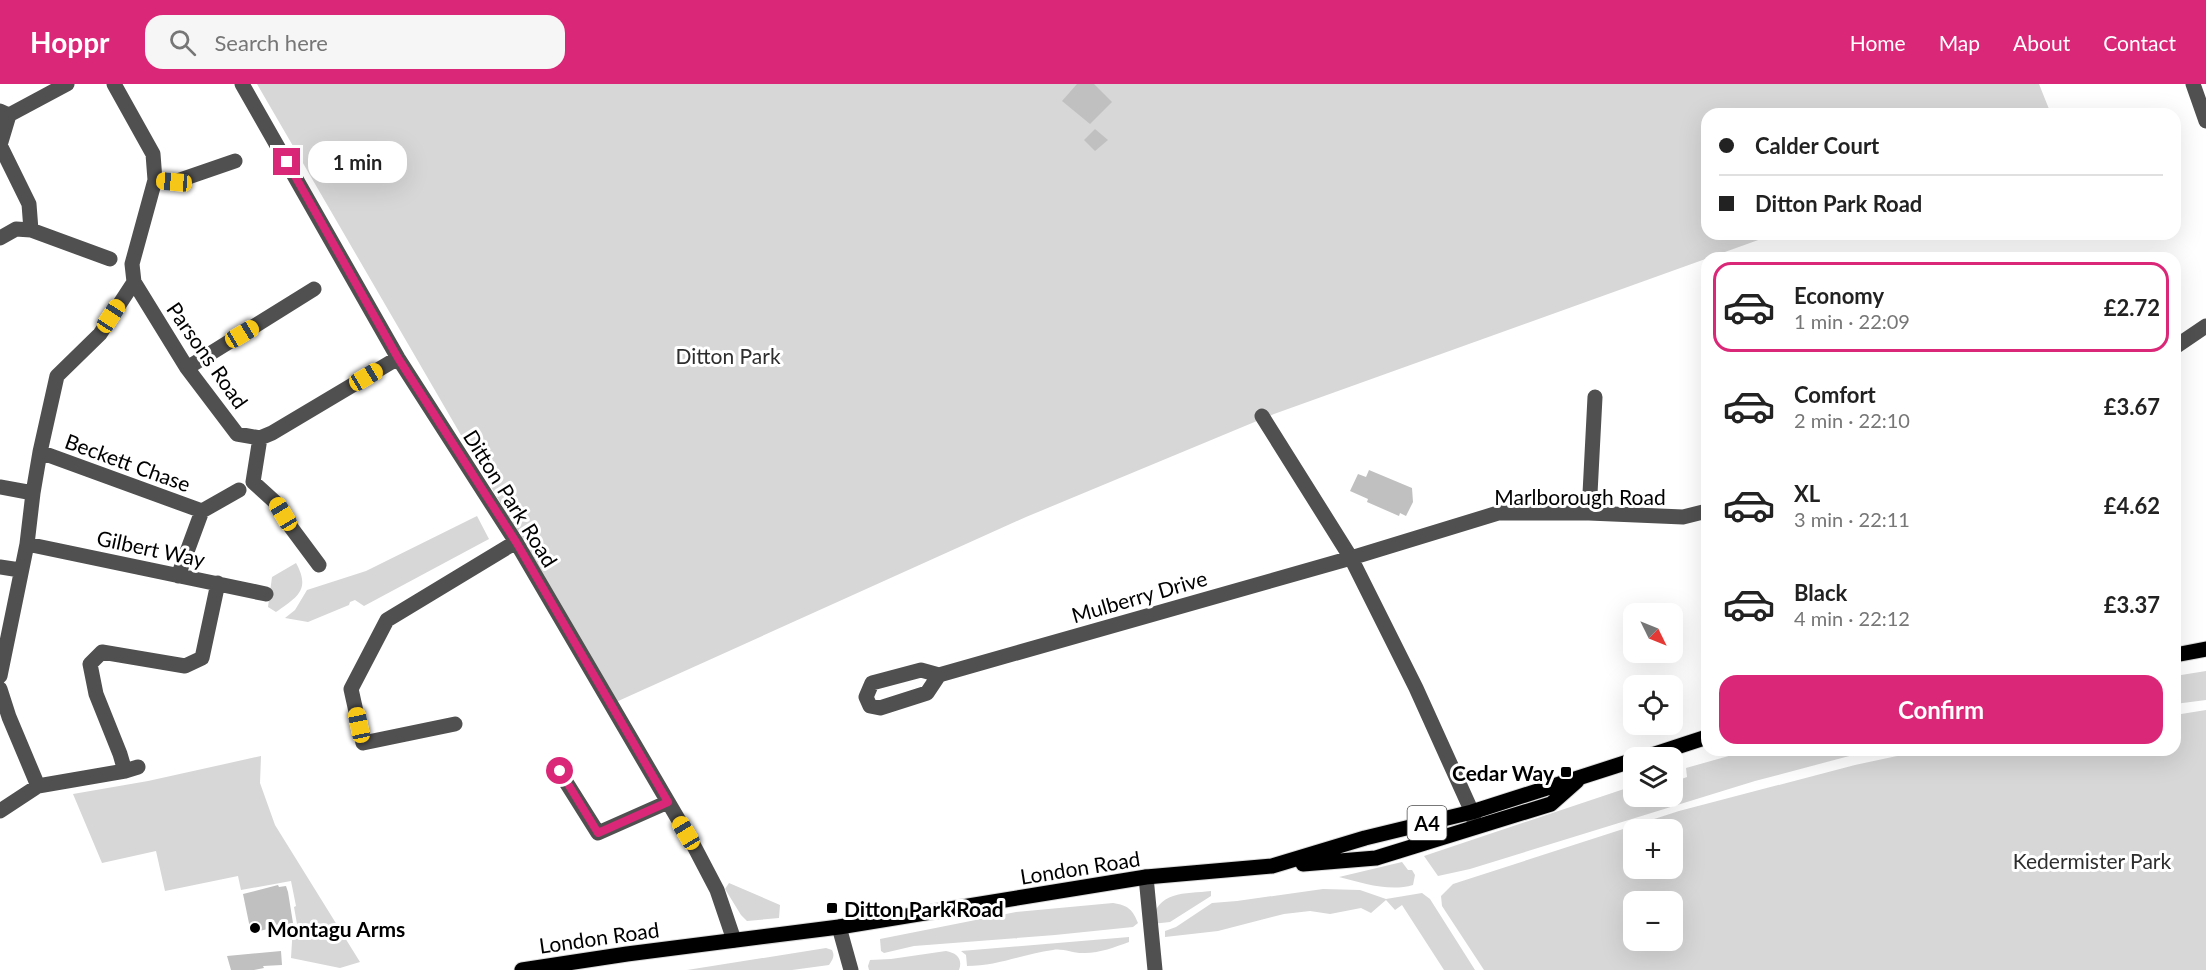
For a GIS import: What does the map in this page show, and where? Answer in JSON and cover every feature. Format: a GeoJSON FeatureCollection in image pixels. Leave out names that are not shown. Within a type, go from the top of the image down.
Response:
{"type":"FeatureCollection","features":[{"type":"Feature","properties":{"kind":"main road"},"geometry":{"type":"LineString","coordinates":[[2181,654],[2206,649]]}},
{"type":"Feature","properties":{"kind":"main road"},"geometry":{"type":"LineString","coordinates":[[1677,747],[1701,739]]}},
{"type":"Feature","properties":{"kind":"main road"},"geometry":{"type":"LineString","coordinates":[[1272,866],[1376,858],[1474,819],[1551,804],[1582,777],[1623,764]]}},
{"type":"Feature","properties":{"kind":"main road","name":"London Road"},"geometry":{"type":"LineString","coordinates":[[522,970],[573,966],[734,940],[839,927],[1146,877],[1272,866],[1365,838],[1474,819]]}},
{"type":"Feature","properties":{"kind":"street"},"geometry":{"type":"LineString","coordinates":[[31,230],[29,204],[0,145],[5,113],[67,84]]}},
{"type":"Feature","properties":{"kind":"street"},"geometry":{"type":"LineString","coordinates":[[114,84],[153,154],[155,180],[174,182],[235,162]]}},
{"type":"Feature","properties":{"kind":"street","name":"Ditton Park Road"},"geometry":{"type":"LineString","coordinates":[[243,84],[398,358],[516,542],[695,848],[717,890],[734,940]]}},
{"type":"Feature","properties":{"kind":"street"},"geometry":{"type":"LineString","coordinates":[[2193,84],[2206,121]]}},
{"type":"Feature","properties":{"kind":"street","name":"Parsons Road"},"geometry":{"type":"LineString","coordinates":[[155,180],[132,264],[134,282],[187,368],[237,434],[260,438]]}},
{"type":"Feature","properties":{"kind":"street"},"geometry":{"type":"LineString","coordinates":[[0,238],[16,229],[31,230],[110,259]]}},
{"type":"Feature","properties":{"kind":"street"},"geometry":{"type":"LineString","coordinates":[[0,676],[2,656],[27,544],[40,452],[57,376],[100,334],[134,282]]}},
{"type":"Feature","properties":{"kind":"street"},"geometry":{"type":"LineString","coordinates":[[187,368],[314,289]]}},
{"type":"Feature","properties":{"kind":"street"},"geometry":{"type":"LineString","coordinates":[[2181,343],[2206,326]]}},
{"type":"Feature","properties":{"kind":"street"},"geometry":{"type":"LineString","coordinates":[[178,576],[202,511],[246,486],[260,438],[398,358]]}},
{"type":"Feature","properties":{"kind":"street"},"geometry":{"type":"LineString","coordinates":[[1589,513],[1595,397]]}},
{"type":"Feature","properties":{"kind":"street"},"geometry":{"type":"LineString","coordinates":[[1262,416],[1351,558],[1412,681],[1474,819]]}},
{"type":"Feature","properties":{"kind":"street","name":"Beckett Chase"},"geometry":{"type":"LineString","coordinates":[[40,452],[202,511]]}},
{"type":"Feature","properties":{"kind":"street"},"geometry":{"type":"LineString","coordinates":[[246,486],[275,502],[319,566]]}},
{"type":"Feature","properties":{"kind":"street"},"geometry":{"type":"LineString","coordinates":[[0,487],[33,493]]}},
{"type":"Feature","properties":{"kind":"street","name":"Marlborough Road"},"geometry":{"type":"LineString","coordinates":[[1351,558],[1498,513],[1589,513],[1683,517],[1701,512]]}},
{"type":"Feature","properties":{"kind":"street"},"geometry":{"type":"LineString","coordinates":[[455,724],[363,743],[351,689],[387,620],[516,542]]}},
{"type":"Feature","properties":{"kind":"street","name":"Gilbert Way"},"geometry":{"type":"LineString","coordinates":[[27,544],[266,594]]}},
{"type":"Feature","properties":{"kind":"street","name":"Mulberry Drive"},"geometry":{"type":"LineString","coordinates":[[939,675],[1351,558]]}},
{"type":"Feature","properties":{"kind":"street"},"geometry":{"type":"LineString","coordinates":[[0,567],[20,570]]}},
{"type":"Feature","properties":{"kind":"street"},"geometry":{"type":"LineString","coordinates":[[0,812],[38,786],[131,769],[120,754],[96,694],[90,664],[102,652],[185,666],[202,658],[218,583]]}},
{"type":"Feature","properties":{"kind":"street"},"geometry":{"type":"LineString","coordinates":[[0,689],[4,719],[38,786]]}},
{"type":"Feature","properties":{"kind":"street"},"geometry":{"type":"LineString","coordinates":[[560,771],[598,833],[668,802]]}},
{"type":"Feature","properties":{"kind":"street"},"geometry":{"type":"LineString","coordinates":[[1146,877],[1155,970]]}},
{"type":"Feature","properties":{"kind":"street"},"geometry":{"type":"LineString","coordinates":[[839,927],[851,970]]}},
{"type":"Feature","properties":{"kind":"green space","name":"Ditton Park"},"geometry":{"type":"Polygon","coordinates":[[[257,84],[2039,84],[2049,108],[1701,108],[1701,240],[1758,240],[1725,252],[1701,252],[1701,261],[1274,414],[1026,517],[616,702],[257,84]]]}},
{"type":"Feature","properties":{"kind":"green space"},"geometry":{"type":"Polygon","coordinates":[[[477,516],[489,539],[364,606],[355,600],[349,605],[308,622],[285,618],[295,610],[307,590],[366,571],[477,516]]]}},
{"type":"Feature","properties":{"kind":"green space"},"geometry":{"type":"Polygon","coordinates":[[[296,563],[302,580],[300,592],[276,612],[268,607],[272,577],[296,563]]]}},
{"type":"Feature","properties":{"kind":"green space"},"geometry":{"type":"Polygon","coordinates":[[[2206,671],[2206,700],[2181,703],[2181,675],[2206,671]]]}},
{"type":"Feature","properties":{"kind":"green space","name":"Kedermister Park"},"geometry":{"type":"Polygon","coordinates":[[[2206,710],[2206,970],[1484,970],[1442,906],[1441,896],[1453,884],[1623,829],[1623,879],[1683,879],[1683,819],[1654,819],[1897,756],[2181,756],[2181,714],[2206,710]]]}},
{"type":"Feature","properties":{"kind":"green space"},"geometry":{"type":"Polygon","coordinates":[[[261,756],[260,783],[275,825],[360,962],[340,968],[291,958],[293,925],[297,924],[291,881],[241,890],[238,876],[165,891],[156,851],[102,863],[73,794],[148,781],[261,756]]]}},
{"type":"Feature","properties":{"kind":"green space"},"geometry":{"type":"Polygon","coordinates":[[[1729,756],[1849,756],[1683,803],[1683,778],[1687,777],[1686,768],[1729,756]]]}},
{"type":"Feature","properties":{"kind":"green space"},"geometry":{"type":"Polygon","coordinates":[[[1623,789],[1623,807],[1671,807],[1632,819],[1623,819],[1623,822],[1470,869],[1438,876],[1424,856],[1623,789]]]}},
{"type":"Feature","properties":{"kind":"green space"},"geometry":{"type":"Polygon","coordinates":[[[1402,862],[1415,875],[1413,885],[1385,887],[1339,877],[1402,862]]]}},
{"type":"Feature","properties":{"kind":"green space"},"geometry":{"type":"Polygon","coordinates":[[[729,883],[780,905],[779,918],[747,921],[725,889],[729,883]]]}},
{"type":"Feature","properties":{"kind":"green space"},"geometry":{"type":"Polygon","coordinates":[[[1323,889],[1360,890],[1386,899],[1422,893],[1430,899],[1475,970],[1444,970],[1402,905],[1395,910],[1386,900],[1371,913],[1361,908],[1330,914],[1310,911],[1284,914],[1218,931],[1165,937],[1165,931],[1176,927],[1212,903],[1323,889]]]}},
{"type":"Feature","properties":{"kind":"green space"},"geometry":{"type":"Polygon","coordinates":[[[1211,891],[1211,896],[1170,922],[1152,924],[1159,905],[1166,899],[1182,894],[1211,891]]]}},
{"type":"Feature","properties":{"kind":"green space"},"geometry":{"type":"Polygon","coordinates":[[[1113,903],[1129,909],[1138,923],[1133,927],[914,946],[884,953],[881,951],[880,939],[1016,912],[1113,903]]]}},
{"type":"Feature","properties":{"kind":"green space"},"geometry":{"type":"Polygon","coordinates":[[[1129,937],[1129,942],[1096,952],[1053,950],[999,962],[967,966],[966,955],[961,951],[1129,937]]]}},
{"type":"Feature","properties":{"kind":"green space"},"geometry":{"type":"Polygon","coordinates":[[[826,948],[832,950],[833,954],[829,965],[792,970],[687,970],[826,948]]]}},
{"type":"Feature","properties":{"kind":"green space"},"geometry":{"type":"Polygon","coordinates":[[[946,951],[958,957],[959,970],[869,970],[868,966],[870,960],[946,951]]]}},
{"type":"Feature","properties":{"kind":"building"},"geometry":{"type":"Polygon","coordinates":[[[1077,84],[1094,84],[1112,102],[1090,124],[1062,101],[1077,84]]]}},
{"type":"Feature","properties":{"kind":"building"},"geometry":{"type":"Polygon","coordinates":[[[1095,129],[1108,140],[1095,151],[1084,140],[1095,129]]]}},
{"type":"Feature","properties":{"kind":"building"},"geometry":{"type":"Polygon","coordinates":[[[1369,470],[1412,488],[1413,502],[1406,516],[1400,513],[1399,516],[1367,502],[1368,499],[1350,491],[1358,474],[1366,477],[1369,470]]]}},
{"type":"Feature","properties":{"kind":"building"},"geometry":{"type":"Polygon","coordinates":[[[278,885],[279,887],[286,886],[293,923],[251,933],[243,894],[278,885]]]}},
{"type":"Feature","properties":{"kind":"building"},"geometry":{"type":"Polygon","coordinates":[[[281,951],[282,965],[263,966],[264,968],[254,970],[231,970],[227,956],[281,951]]]}},
{"type":"Feature","properties":{"kind":"place","name":"Cedar Way"},"geometry":{"type":"Point","coordinates":[1566,772]}},
{"type":"Feature","properties":{"kind":"place","name":"Ditton Park Road"},"geometry":{"type":"Point","coordinates":[832,908]}},
{"type":"Feature","properties":{"kind":"place","name":"Montagu Arms"},"geometry":{"type":"Point","coordinates":[255,928]}},
{"type":"Feature","properties":{"kind":"route"},"geometry":{"type":"LineString","coordinates":[[287,162],[398,358],[516,542],[668,802],[598,833],[560,771]]}}]}
